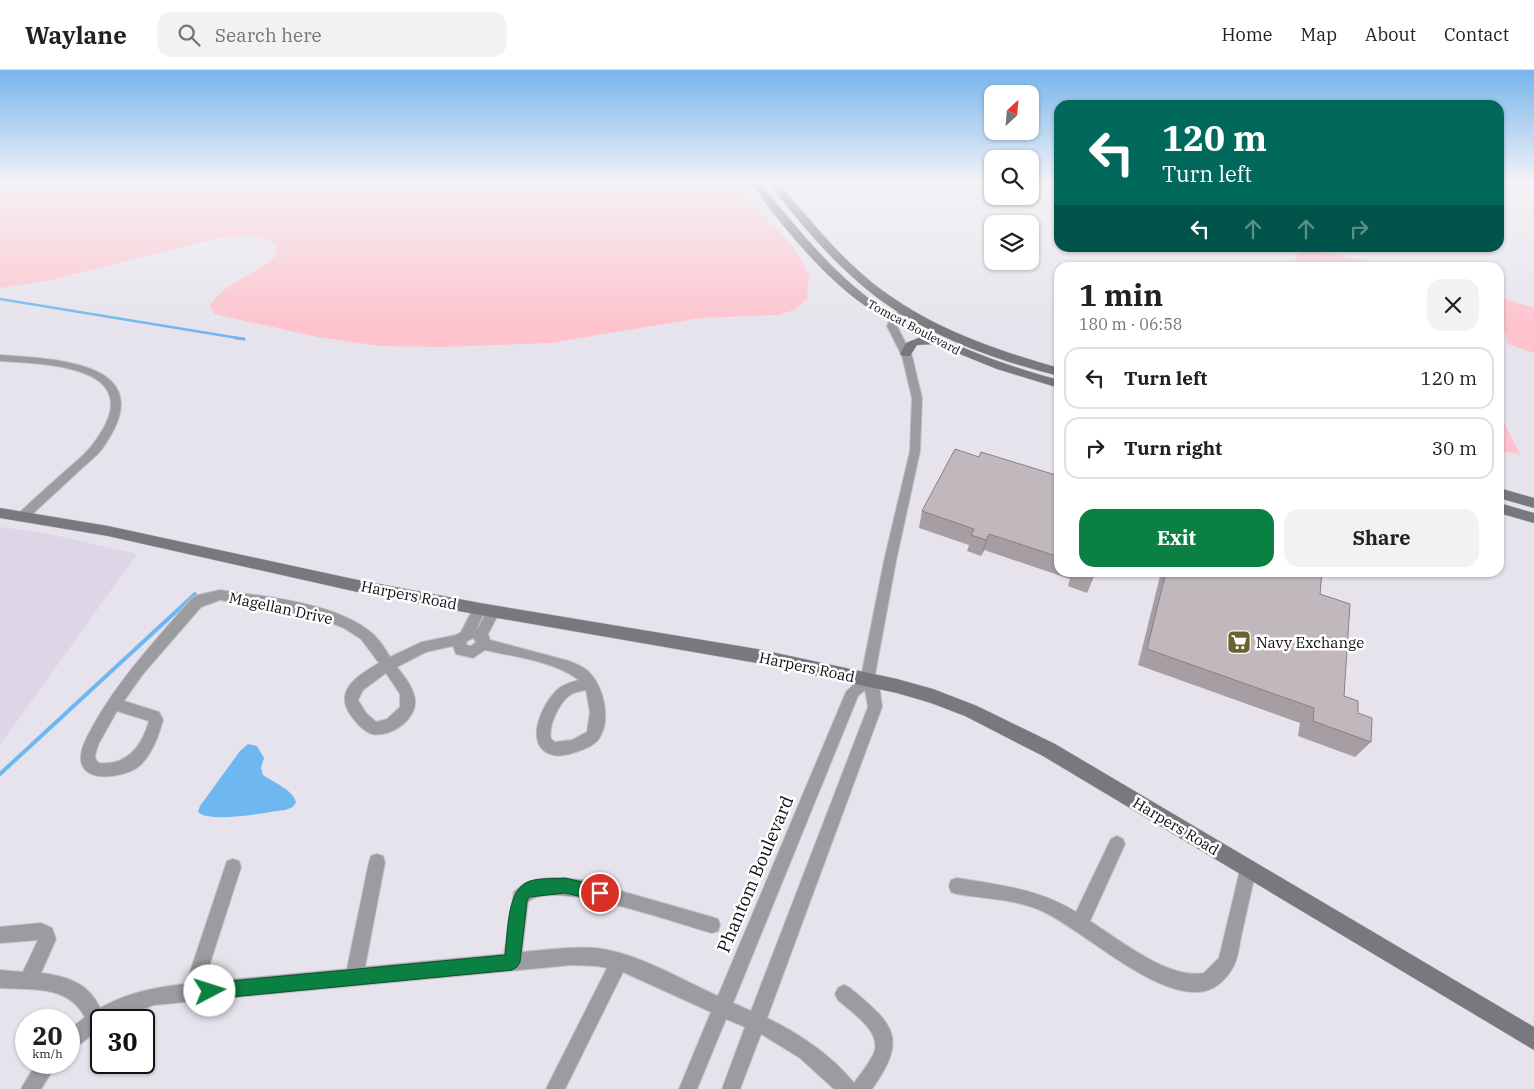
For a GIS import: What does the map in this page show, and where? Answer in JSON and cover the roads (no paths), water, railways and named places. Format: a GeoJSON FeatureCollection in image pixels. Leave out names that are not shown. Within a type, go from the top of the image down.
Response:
{"type":"FeatureCollection","features":[{"type":"Feature","properties":{"kind":"main road","name":"Tomcat Boulevard"},"geometry":{"type":"LineString","coordinates":[[795,231],[814,254],[859,297],[894,319],[968,356],[1054,383]]}},
{"type":"Feature","properties":{"kind":"main road","name":"Tomcat Boulevard"},"geometry":{"type":"LineString","coordinates":[[815,231],[844,264],[882,296],[937,328],[975,344],[1054,370]]}},
{"type":"Feature","properties":{"kind":"main road"},"geometry":{"type":"LineString","coordinates":[[906,354],[908,346],[912,342],[919,340],[935,341]]}},
{"type":"Feature","properties":{"kind":"main road"},"geometry":{"type":"LineString","coordinates":[[1504,494],[1534,503]]}},
{"type":"Feature","properties":{"kind":"main road"},"geometry":{"type":"LineString","coordinates":[[1504,509],[1534,518]]}},
{"type":"Feature","properties":{"kind":"main road","name":"Harpers Road"},"geometry":{"type":"LineString","coordinates":[[0,513],[108,531],[246,562],[487,610],[757,656],[932,696],[971,711],[1048,750],[1534,1039]]}},
{"type":"Feature","properties":{"kind":"street"},"geometry":{"type":"LineString","coordinates":[[731,1089],[875,708],[873,691],[867,680],[890,561],[915,451],[917,398],[906,354],[892,326],[894,319],[905,309]]}},
{"type":"Feature","properties":{"kind":"street"},"geometry":{"type":"LineString","coordinates":[[0,358],[35,360],[76,366],[94,372],[108,381],[115,392],[118,403],[118,411],[112,425],[98,447],[22,516]]}},
{"type":"Feature","properties":{"kind":"street","name":"Magellan Drive"},"geometry":{"type":"LineString","coordinates":[[114,704],[154,716],[156,720],[138,758],[132,763],[110,770],[101,770],[93,767],[89,762],[88,754],[114,704],[138,670],[190,610],[203,598],[212,595],[274,604],[348,624],[370,639],[388,665]]}},
{"type":"Feature","properties":{"kind":"street"},"geometry":{"type":"LineString","coordinates":[[487,610],[482,640],[477,650],[469,652],[461,650],[459,644],[487,610]]}},
{"type":"Feature","properties":{"kind":"street"},"geometry":{"type":"LineString","coordinates":[[388,665],[409,697],[409,704],[400,719],[387,727],[373,728],[351,707],[352,692],[365,679],[388,665],[422,646],[463,638]]}},
{"type":"Feature","properties":{"kind":"street"},"geometry":{"type":"LineString","coordinates":[[482,640],[566,666],[583,675],[589,684],[596,700],[597,718],[593,736],[576,747],[558,749],[545,742],[543,736],[543,730],[557,700],[564,692],[589,684]]}},
{"type":"Feature","properties":{"kind":"street","name":"Phantom Boulevard"},"geometry":{"type":"LineString","coordinates":[[688,1089],[853,692],[867,680]]}},
{"type":"Feature","properties":{"kind":"street"},"geometry":{"type":"LineString","coordinates":[[1080,923],[1117,844]]}},
{"type":"Feature","properties":{"kind":"street"},"geometry":{"type":"LineString","coordinates":[[354,978],[378,862]]}},
{"type":"Feature","properties":{"kind":"street"},"geometry":{"type":"LineString","coordinates":[[192,992],[233,867]]}},
{"type":"Feature","properties":{"kind":"street"},"geometry":{"type":"LineString","coordinates":[[958,886],[1018,896],[1045,904],[1080,923],[1161,975],[1181,982],[1199,984],[1220,972],[1227,962],[1248,870]]}},
{"type":"Feature","properties":{"kind":"street"},"geometry":{"type":"LineString","coordinates":[[512,962],[520,898],[524,892],[531,888],[565,886],[582,888],[712,925]]}},
{"type":"Feature","properties":{"kind":"street"},"geometry":{"type":"LineString","coordinates":[[0,935],[41,931],[46,934],[46,944],[28,981]]}},
{"type":"Feature","properties":{"kind":"street"},"geometry":{"type":"LineString","coordinates":[[117,1009],[137,1000],[154,996],[572,956],[598,957],[619,962],[722,1007],[800,1044],[848,1089]]}},
{"type":"Feature","properties":{"kind":"street"},"geometry":{"type":"LineString","coordinates":[[555,1089],[619,962]]}},
{"type":"Feature","properties":{"kind":"street"},"geometry":{"type":"LineString","coordinates":[[0,979],[57,982],[72,988],[82,996],[91,1009]]}},
{"type":"Feature","properties":{"kind":"street"},"geometry":{"type":"LineString","coordinates":[[844,994],[874,1020],[886,1040],[884,1055],[861,1089]]}},
{"type":"Feature","properties":{"kind":"street"},"geometry":{"type":"LineString","coordinates":[[80,1033],[90,1026]]}},
{"type":"Feature","properties":{"kind":"street"},"geometry":{"type":"LineString","coordinates":[[30,1089],[41,1074]]}},
{"type":"Feature","properties":{"kind":"water"},"geometry":{"type":"Polygon","coordinates":[[[248,744],[257,746],[264,758],[261,768],[263,775],[291,794],[296,802],[293,807],[253,815],[226,817],[214,817],[198,812],[200,806],[240,751],[248,744]]]}},
{"type":"Feature","properties":{"kind":"waterway"},"geometry":{"type":"LineString","coordinates":[[0,299],[244,339],[236,338]]}},
{"type":"Feature","properties":{"kind":"waterway"},"geometry":{"type":"LineString","coordinates":[[0,774],[195,594]]}},
{"type":"Feature","properties":{"kind":"place","name":"Navy Exchange"},"geometry":{"type":"Point","coordinates":[1239,642]}}]}
